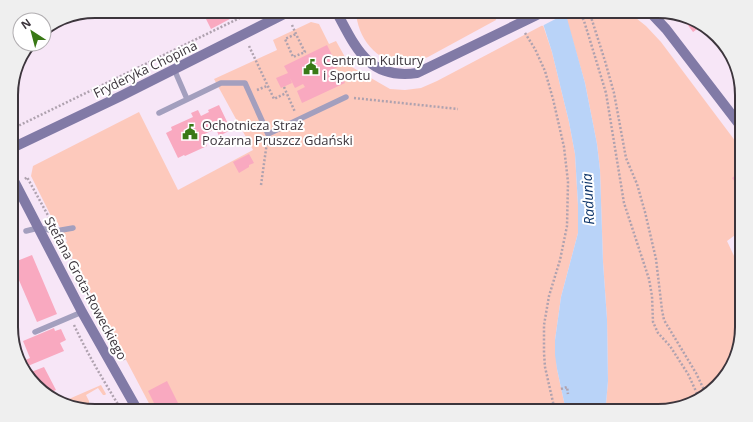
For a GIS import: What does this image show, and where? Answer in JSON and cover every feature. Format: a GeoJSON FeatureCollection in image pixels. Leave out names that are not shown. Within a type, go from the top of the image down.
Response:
{"type":"FeatureCollection","features":[{"type":"Feature","properties":{"kind":"street","name":"Fryderyka Chopina"},"geometry":{"type":"LineString","coordinates":[[18,145],[276,18]]}},
{"type":"Feature","properties":{"kind":"street"},"geometry":{"type":"LineString","coordinates":[[340,18],[353,43],[364,58],[381,70],[394,74],[417,73],[531,18]]}},
{"type":"Feature","properties":{"kind":"street"},"geometry":{"type":"LineString","coordinates":[[656,18],[666,29],[735,119]]}},
{"type":"Feature","properties":{"kind":"street","name":"Stefana Grota-Roweckiego"},"geometry":{"type":"LineString","coordinates":[[18,189],[82,312],[134,404]]}},
{"type":"Feature","properties":{"kind":"lane"},"geometry":{"type":"LineString","coordinates":[[174,69],[187,99]]}},
{"type":"Feature","properties":{"kind":"lane"},"geometry":{"type":"LineString","coordinates":[[159,113],[221,83],[244,83],[268,134],[346,97]]}},
{"type":"Feature","properties":{"kind":"lane"},"geometry":{"type":"LineString","coordinates":[[26,231],[38,228],[56,231],[73,228]]}},
{"type":"Feature","properties":{"kind":"lane"},"geometry":{"type":"LineString","coordinates":[[35,332],[82,312]]}},
{"type":"Feature","properties":{"kind":"path"},"geometry":{"type":"LineString","coordinates":[[18,126],[240,18]]}},
{"type":"Feature","properties":{"kind":"path"},"geometry":{"type":"LineString","coordinates":[[582,18],[606,92],[624,202],[649,279],[652,296],[653,322],[658,333],[670,346],[688,374],[697,393]]}},
{"type":"Feature","properties":{"kind":"path"},"geometry":{"type":"LineString","coordinates":[[591,18],[606,61],[614,93],[626,158],[637,184],[645,212],[656,259],[664,320],[693,368],[704,389]]}},
{"type":"Feature","properties":{"kind":"path"},"geometry":{"type":"LineString","coordinates":[[292,26],[296,34],[304,52],[293,57],[285,39],[296,34]]}},
{"type":"Feature","properties":{"kind":"path"},"geometry":{"type":"LineString","coordinates":[[524,32],[535,49],[545,71],[564,147],[568,182],[568,226],[549,296],[544,325],[545,367],[553,404]]}},
{"type":"Feature","properties":{"kind":"path"},"geometry":{"type":"LineString","coordinates":[[249,46],[274,99],[286,93]]}},
{"type":"Feature","properties":{"kind":"path"},"geometry":{"type":"LineString","coordinates":[[284,87],[299,120]]}},
{"type":"Feature","properties":{"kind":"path"},"geometry":{"type":"LineString","coordinates":[[346,97],[458,109]]}},
{"type":"Feature","properties":{"kind":"path"},"geometry":{"type":"LineString","coordinates":[[261,185],[268,134]]}},
{"type":"Feature","properties":{"kind":"path"},"geometry":{"type":"LineString","coordinates":[[27,177],[125,362]]}},
{"type":"Feature","properties":{"kind":"path"},"geometry":{"type":"LineString","coordinates":[[70,317],[80,338],[118,404]]}},
{"type":"Feature","properties":{"kind":"path"},"geometry":{"type":"LineString","coordinates":[[561,389],[567,387],[568,394]]}},
{"type":"Feature","properties":{"kind":"shaded area"},"geometry":{"type":"Polygon","coordinates":[[[357,18],[496,18],[496,20],[428,57],[410,63],[387,60],[378,55],[365,40],[357,18]]]}},
{"type":"Feature","properties":{"kind":"shaded area"},"geometry":{"type":"Polygon","coordinates":[[[566,18],[636,18],[661,42],[735,141],[735,235],[727,241],[735,258],[734,342],[725,365],[719,374],[705,388],[696,394],[673,403],[606,404],[608,381],[607,319],[603,262],[600,170],[597,144],[585,83],[566,18]]]}},
{"type":"Feature","properties":{"kind":"shaded area"},"geometry":{"type":"Polygon","coordinates":[[[311,22],[319,24],[329,44],[336,41],[350,66],[390,89],[405,90],[421,88],[437,81],[543,25],[552,52],[569,122],[575,154],[578,205],[578,233],[561,297],[555,340],[557,369],[564,404],[149,404],[65,244],[67,241],[57,222],[54,222],[31,176],[33,166],[139,112],[178,190],[253,150],[214,79],[277,50],[273,40],[311,22]]]}},
{"type":"Feature","properties":{"kind":"shaded area"},"geometry":{"type":"Polygon","coordinates":[[[101,385],[106,394],[103,395],[98,388],[86,395],[89,403],[69,399],[101,385]]]}},
{"type":"Feature","properties":{"kind":"water","name":"Radunia"},"geometry":{"type":"Polygon","coordinates":[[[541,18],[567,18],[585,83],[597,144],[600,170],[603,262],[607,319],[608,381],[606,404],[564,404],[557,369],[555,340],[561,297],[578,233],[578,205],[575,154],[552,52],[541,18]]]}},
{"type":"Feature","properties":{"kind":"pier"},"geometry":{"type":"Polygon","coordinates":[[[539,18],[557,18],[542,26],[539,18]]]}},
{"type":"Feature","properties":{"kind":"building"},"geometry":{"type":"Polygon","coordinates":[[[206,18],[232,18],[211,29],[206,18]]]}},
{"type":"Feature","properties":{"kind":"building"},"geometry":{"type":"Polygon","coordinates":[[[687,24],[697,29],[693,32],[687,24]]]}},
{"type":"Feature","properties":{"kind":"building"},"geometry":{"type":"Polygon","coordinates":[[[327,45],[338,67],[329,71],[331,75],[339,71],[345,83],[302,103],[297,91],[305,87],[303,84],[295,88],[290,78],[292,83],[281,88],[276,78],[288,73],[284,66],[327,45]]]}},
{"type":"Feature","properties":{"kind":"building","name":"Ochotnicza Straż Pożarna Pruszcz Gdański"},"geometry":{"type":"Polygon","coordinates":[[[219,105],[231,130],[219,136],[216,129],[202,135],[207,146],[178,158],[166,133],[172,130],[171,127],[193,117],[191,113],[198,110],[201,116],[209,112],[208,110],[219,105]]]}},
{"type":"Feature","properties":{"kind":"building"},"geometry":{"type":"Polygon","coordinates":[[[249,154],[254,163],[239,173],[233,162],[249,154]]]}},
{"type":"Feature","properties":{"kind":"building"},"geometry":{"type":"Polygon","coordinates":[[[32,255],[57,314],[37,322],[18,278],[18,261],[32,255]]]}},
{"type":"Feature","properties":{"kind":"building"},"geometry":{"type":"Polygon","coordinates":[[[54,328],[55,331],[61,329],[66,340],[60,343],[64,351],[29,366],[26,360],[30,358],[23,341],[54,328]]]}},
{"type":"Feature","properties":{"kind":"building"},"geometry":{"type":"Polygon","coordinates":[[[44,367],[56,390],[53,391],[48,388],[32,372],[44,367]]]}},
{"type":"Feature","properties":{"kind":"building"},"geometry":{"type":"Polygon","coordinates":[[[167,381],[178,404],[154,404],[148,391],[167,381]]]}},
{"type":"Feature","properties":{"kind":"place","name":"Centrum Kultury i Sportu"},"geometry":{"type":"Point","coordinates":[311,67]}},
{"type":"Feature","properties":{"kind":"place","name":"Ochotnicza Straż Pożarna Pruszcz Gdański"},"geometry":{"type":"Point","coordinates":[190,132]}}]}
